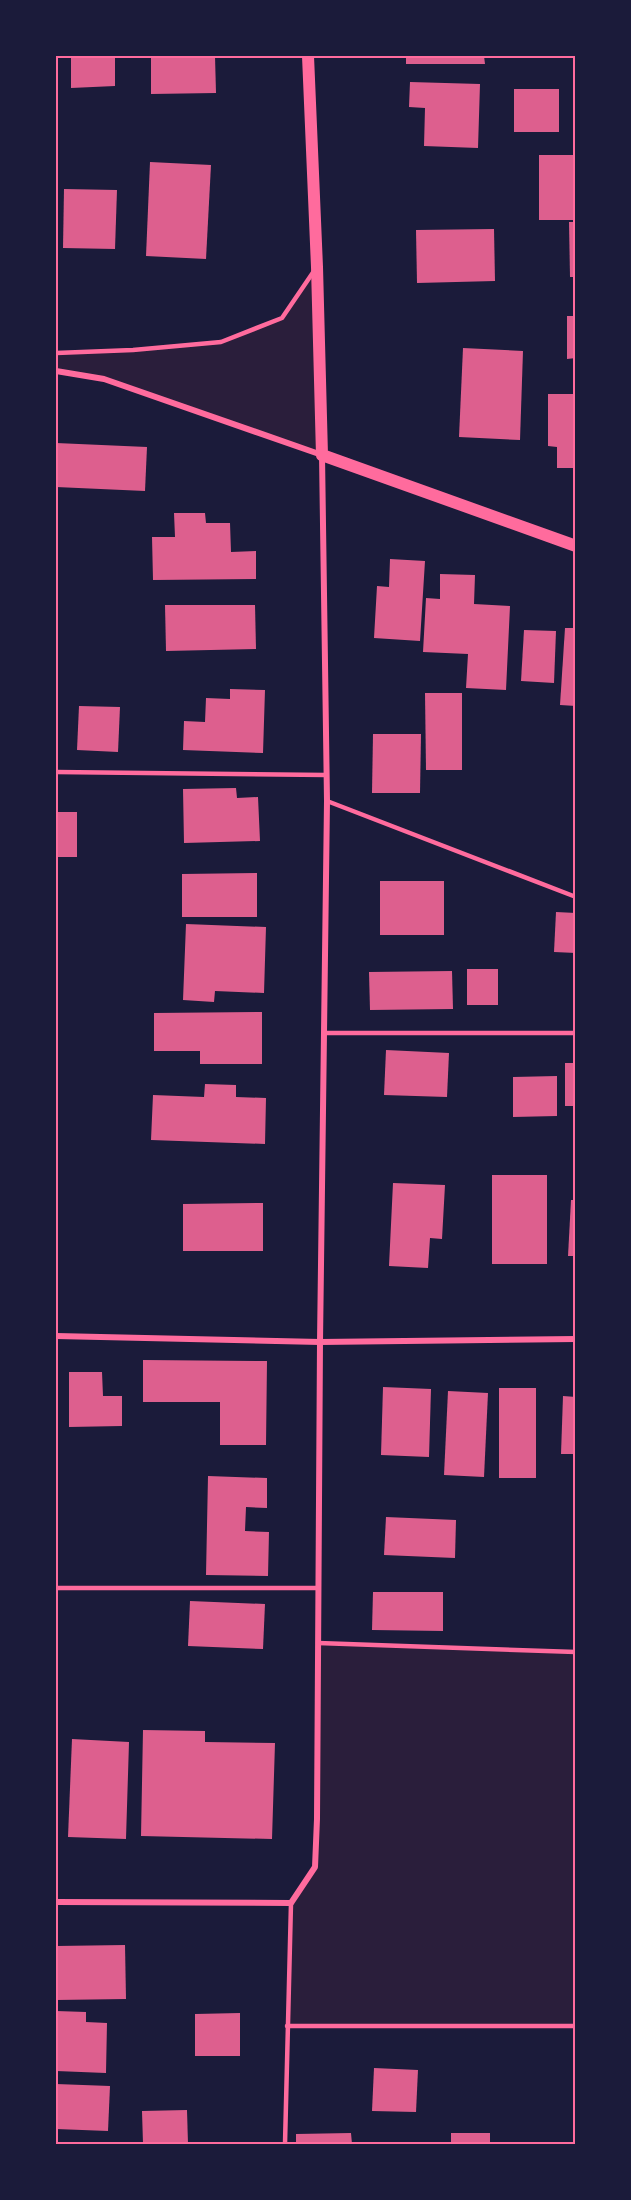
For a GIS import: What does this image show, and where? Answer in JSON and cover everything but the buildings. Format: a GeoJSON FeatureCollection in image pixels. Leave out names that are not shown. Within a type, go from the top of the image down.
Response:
{"type":"FeatureCollection","features":[{"type":"Feature","properties":{"kind":"main road"},"geometry":{"type":"LineString","coordinates":[[308,56],[322,455],[576,546]]}},
{"type":"Feature","properties":{"kind":"street"},"geometry":{"type":"LineString","coordinates":[[56,371],[104,379],[322,455],[327,801],[315,1867],[291,1903],[56,1902]]}},
{"type":"Feature","properties":{"kind":"street"},"geometry":{"type":"LineString","coordinates":[[56,1336],[320,1342],[576,1340]]}},
{"type":"Feature","properties":{"kind":"lane"},"geometry":{"type":"LineString","coordinates":[[56,353],[133,350],[221,342],[282,318],[317,267]]}},
{"type":"Feature","properties":{"kind":"lane"},"geometry":{"type":"LineString","coordinates":[[56,772],[326,775]]}},
{"type":"Feature","properties":{"kind":"lane"},"geometry":{"type":"LineString","coordinates":[[327,801],[576,897]]}},
{"type":"Feature","properties":{"kind":"lane"},"geometry":{"type":"LineString","coordinates":[[324,1033],[576,1034]]}},
{"type":"Feature","properties":{"kind":"lane"},"geometry":{"type":"LineString","coordinates":[[56,1588],[318,1588]]}},
{"type":"Feature","properties":{"kind":"lane"},"geometry":{"type":"LineString","coordinates":[[318,1643],[576,1652]]}},
{"type":"Feature","properties":{"kind":"lane"},"geometry":{"type":"LineString","coordinates":[[285,2145],[291,1903]]}},
{"type":"Feature","properties":{"kind":"lane"},"geometry":{"type":"LineString","coordinates":[[287,2026],[576,2026]]}},
{"type":"Feature","properties":{"kind":"shaded area"},"geometry":{"type":"Polygon","coordinates":[[[317,267],[322,455],[104,379],[56,371],[56,353],[133,350],[221,342],[282,318],[317,267]]]}},
{"type":"Feature","properties":{"kind":"shaded area"},"geometry":{"type":"Polygon","coordinates":[[[318,1643],[575,1652],[575,2026],[287,2026],[291,1903],[315,1866],[318,1643]]]}}]}
